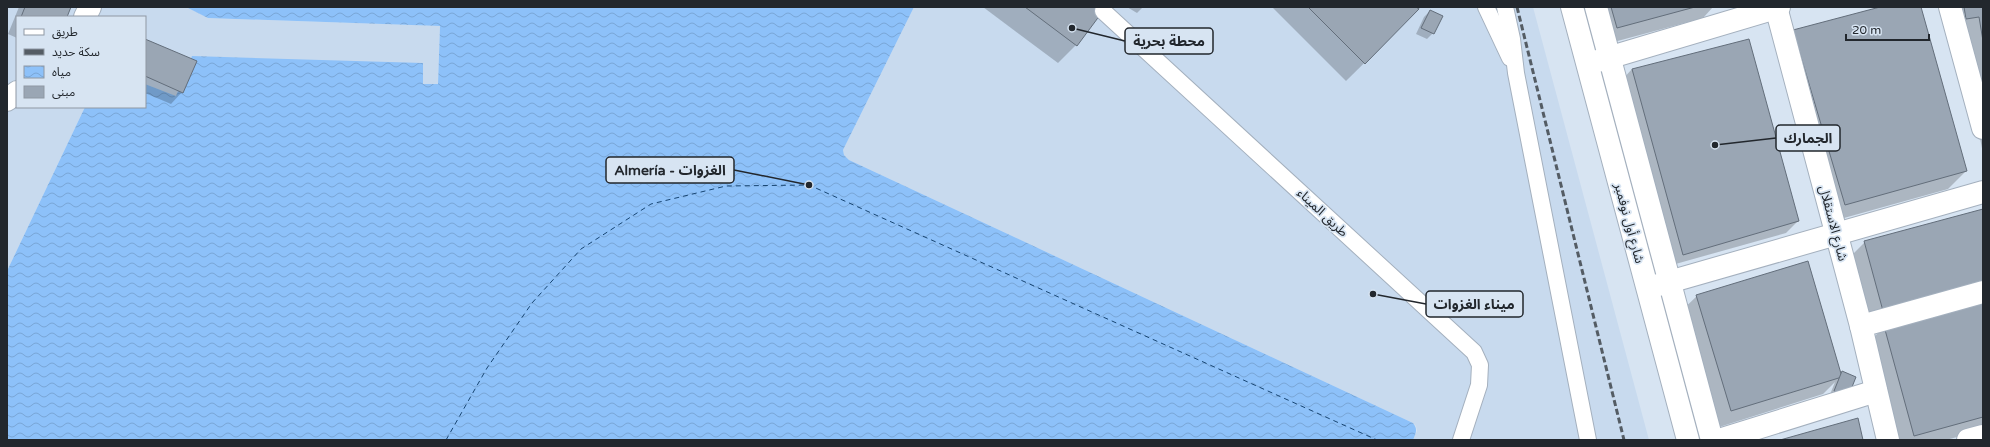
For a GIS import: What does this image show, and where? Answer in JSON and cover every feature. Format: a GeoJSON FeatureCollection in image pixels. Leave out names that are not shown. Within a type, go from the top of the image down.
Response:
{"type":"FeatureCollection","features":[{"type":"Feature","properties":{"kind":"street"},"geometry":{"type":"LineString","coordinates":[[86,16],[90,7]]}},
{"type":"Feature","properties":{"kind":"street","name":"شارع أول نوفمبر"},"geometry":{"type":"LineString","coordinates":[[1572,7],[1688,440]]}},
{"type":"Feature","properties":{"kind":"street","name":"شارع أول نوفمبر"},"geometry":{"type":"LineString","coordinates":[[1596,7],[1712,440]]}},
{"type":"Feature","properties":{"kind":"street"},"geometry":{"type":"LineString","coordinates":[[1588,64],[1777,7]]}},
{"type":"Feature","properties":{"kind":"street","name":"شارع الاستقلال"},"geometry":{"type":"LineString","coordinates":[[1777,7],[1861,326],[1888,440]]}},
{"type":"Feature","properties":{"kind":"street"},"geometry":{"type":"LineString","coordinates":[[1950,7],[1983,128]]}},
{"type":"Feature","properties":{"kind":"street"},"geometry":{"type":"LineString","coordinates":[[7,100],[16,93]]}},
{"type":"Feature","properties":{"kind":"street"},"geometry":{"type":"LineString","coordinates":[[1648,288],[1983,192]]}},
{"type":"Feature","properties":{"kind":"street"},"geometry":{"type":"LineString","coordinates":[[1861,326],[1983,292]]}},
{"type":"Feature","properties":{"kind":"street"},"geometry":{"type":"LineString","coordinates":[[1719,440],[1876,392]]}},
{"type":"Feature","properties":{"kind":"street"},"geometry":{"type":"LineString","coordinates":[[1968,440],[1983,436]]}},
{"type":"Feature","properties":{"kind":"lane"},"geometry":{"type":"LineString","coordinates":[[1486,7],[1516,73]]}},
{"type":"Feature","properties":{"kind":"lane"},"geometry":{"type":"LineString","coordinates":[[1505,7],[1512,39],[1516,73],[1588,440]]}},
{"type":"Feature","properties":{"kind":"lane","name":"طريق الميناء"},"geometry":{"type":"LineString","coordinates":[[1103,11],[1474,352],[1480,365],[1479,385],[1462,440]]}},
{"type":"Feature","properties":{"kind":"shaded area"},"geometry":{"type":"Polygon","coordinates":[[[7,7],[186,7],[209,18],[440,26],[438,84],[423,84],[423,64],[176,96],[146,84],[146,16],[16,16],[16,108],[85,108],[7,271],[7,7]]]}},
{"type":"Feature","properties":{"kind":"shaded area"},"geometry":{"type":"Polygon","coordinates":[[[914,7],[1533,7],[1649,440],[1413,440],[1417,431],[1416,426],[1413,423],[849,160],[844,155],[843,150],[914,7]]]}},
{"type":"Feature","properties":{"kind":"water"},"geometry":{"type":"Polygon","coordinates":[[[186,7],[914,7],[843,150],[844,155],[849,160],[1413,423],[1416,429],[1415,435],[1413,440],[7,440],[7,271],[85,108],[146,108],[146,84],[176,96],[192,56],[423,63],[423,84],[438,84],[440,26],[208,18],[186,7]]]}},
{"type":"Feature","properties":{"kind":"building"},"geometry":{"type":"Polygon","coordinates":[[[25,7],[71,7],[67,16],[21,16],[25,7]]]}},
{"type":"Feature","properties":{"kind":"building"},"geometry":{"type":"Polygon","coordinates":[[[1025,7],[1106,7],[1077,46],[1025,7]]]}},
{"type":"Feature","properties":{"kind":"building"},"geometry":{"type":"Polygon","coordinates":[[[1308,7],[1416,7],[1419,9],[1365,64],[1308,7]]]}},
{"type":"Feature","properties":{"kind":"building"},"geometry":{"type":"Polygon","coordinates":[[[1611,7],[1695,7],[1617,28],[1611,7]]]}},
{"type":"Feature","properties":{"kind":"building"},"geometry":{"type":"Polygon","coordinates":[[[1880,7],[1921,7],[1967,171],[1845,205],[1793,30],[1880,7]]]}},
{"type":"Feature","properties":{"kind":"building"},"geometry":{"type":"Polygon","coordinates":[[[1964,7],[1983,7],[1983,41],[1979,17],[1966,19],[1964,7]]]}},
{"type":"Feature","properties":{"kind":"building"},"geometry":{"type":"Polygon","coordinates":[[[1430,10],[1443,16],[1434,34],[1421,28],[1430,10]]]}},
{"type":"Feature","properties":{"kind":"building"},"geometry":{"type":"Polygon","coordinates":[[[146,39],[197,61],[183,93],[146,76],[146,39]]]}},
{"type":"Feature","properties":{"kind":"building"},"geometry":{"type":"Polygon","coordinates":[[[1749,39],[1799,221],[1683,255],[1632,69],[1749,39]]]}},
{"type":"Feature","properties":{"kind":"building"},"geometry":{"type":"Polygon","coordinates":[[[1983,209],[1983,284],[1883,311],[1864,241],[1983,209]]]}},
{"type":"Feature","properties":{"kind":"building"},"geometry":{"type":"Polygon","coordinates":[[[1808,261],[1842,377],[1731,411],[1696,295],[1808,261]]]}},
{"type":"Feature","properties":{"kind":"building"},"geometry":{"type":"Polygon","coordinates":[[[1983,299],[1983,417],[1914,436],[1884,326],[1983,299]]]}},
{"type":"Feature","properties":{"kind":"building"},"geometry":{"type":"Polygon","coordinates":[[[1842,371],[1856,377],[1848,397],[1834,391],[1842,371]]]}},
{"type":"Feature","properties":{"kind":"building"},"geometry":{"type":"Polygon","coordinates":[[[1858,418],[1863,440],[1780,440],[1858,418]]]}},
{"type":"Feature","properties":{"kind":"ferry route"},"geometry":{"type":"LineString","coordinates":[[446,440],[487,368],[532,303],[581,249],[651,204],[726,186],[809,185],[1377,440]]}},
{"type":"Feature","properties":{"kind":"railway"},"geometry":{"type":"LineString","coordinates":[[1517,7],[1624,440]]}},
{"type":"Feature","properties":{"kind":"place","name":"محطة بحرية"},"geometry":{"type":"Point","coordinates":[1072,28]}},
{"type":"Feature","properties":{"kind":"place","name":"الجمارك"},"geometry":{"type":"Point","coordinates":[1715,145]}},
{"type":"Feature","properties":{"kind":"place","name":"Almería - الغزوات"},"geometry":{"type":"Point","coordinates":[809,185]}},
{"type":"Feature","properties":{"kind":"place","name":"ميناء الغزوات"},"geometry":{"type":"Point","coordinates":[1373,294]}}]}
